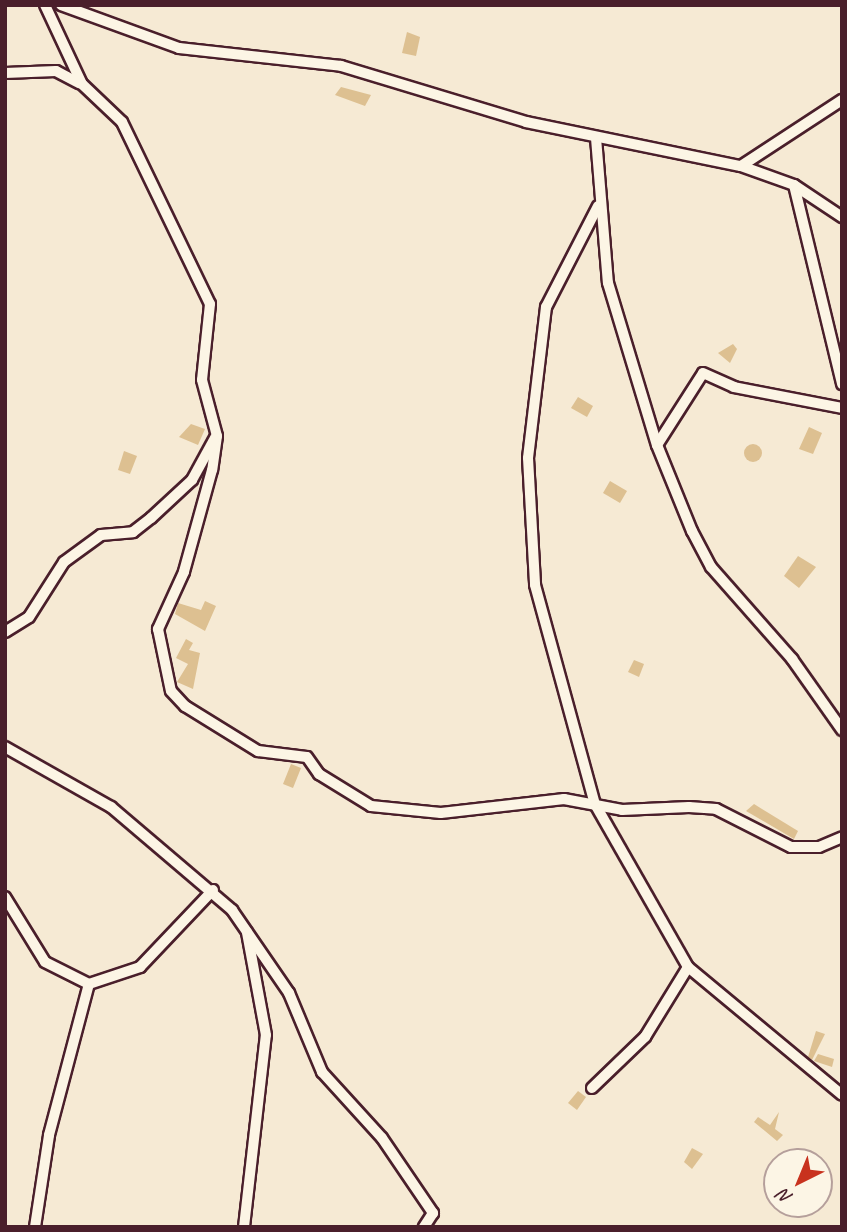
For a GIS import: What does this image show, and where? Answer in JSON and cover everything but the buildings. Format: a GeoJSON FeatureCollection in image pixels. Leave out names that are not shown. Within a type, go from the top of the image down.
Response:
{"type":"FeatureCollection","features":[{"type":"Feature","properties":{"kind":"street"},"geometry":{"type":"LineString","coordinates":[[45,5],[82,84]]}},
{"type":"Feature","properties":{"kind":"street"},"geometry":{"type":"LineString","coordinates":[[61,5],[179,48],[341,66],[596,138],[741,166],[794,185],[842,216]]}},
{"type":"Feature","properties":{"kind":"street"},"geometry":{"type":"LineString","coordinates":[[5,73],[56,71],[82,84],[122,122],[210,304],[202,380],[217,436],[184,572],[158,629],[171,691],[185,706],[258,751],[307,757],[319,775],[371,806],[441,813],[523,800],[596,804],[622,810],[716,809],[791,847],[819,847],[842,837]]}},
{"type":"Feature","properties":{"kind":"street"},"geometry":{"type":"LineString","coordinates":[[741,166],[842,100]]}},
{"type":"Feature","properties":{"kind":"street"},"geometry":{"type":"LineString","coordinates":[[596,138],[598,206],[612,297],[657,445],[711,567],[792,659],[842,730]]}},
{"type":"Feature","properties":{"kind":"street"},"geometry":{"type":"LineString","coordinates":[[794,185],[842,384]]}},
{"type":"Feature","properties":{"kind":"street"},"geometry":{"type":"LineString","coordinates":[[598,206],[546,307],[528,458],[536,585],[596,804],[688,967],[842,1095]]}},
{"type":"Feature","properties":{"kind":"street"},"geometry":{"type":"LineString","coordinates":[[657,445],[704,373],[734,387],[842,408]]}},
{"type":"Feature","properties":{"kind":"street"},"geometry":{"type":"LineString","coordinates":[[5,632],[29,617],[64,562],[101,535],[133,532],[151,518],[192,480],[217,436]]}},
{"type":"Feature","properties":{"kind":"street"},"geometry":{"type":"LineString","coordinates":[[5,747],[111,807],[213,890],[247,929],[289,993],[323,1072],[382,1138],[433,1213],[424,1227]]}},
{"type":"Feature","properties":{"kind":"street"},"geometry":{"type":"LineString","coordinates":[[5,897],[45,962],[89,984],[140,967],[213,890]]}},
{"type":"Feature","properties":{"kind":"street"},"geometry":{"type":"LineString","coordinates":[[244,1227],[266,1035],[247,929]]}},
{"type":"Feature","properties":{"kind":"street"},"geometry":{"type":"LineString","coordinates":[[592,1087],[645,1037],[688,967]]}},
{"type":"Feature","properties":{"kind":"street"},"geometry":{"type":"LineString","coordinates":[[36,1227],[49,1135],[89,984]]}}]}
